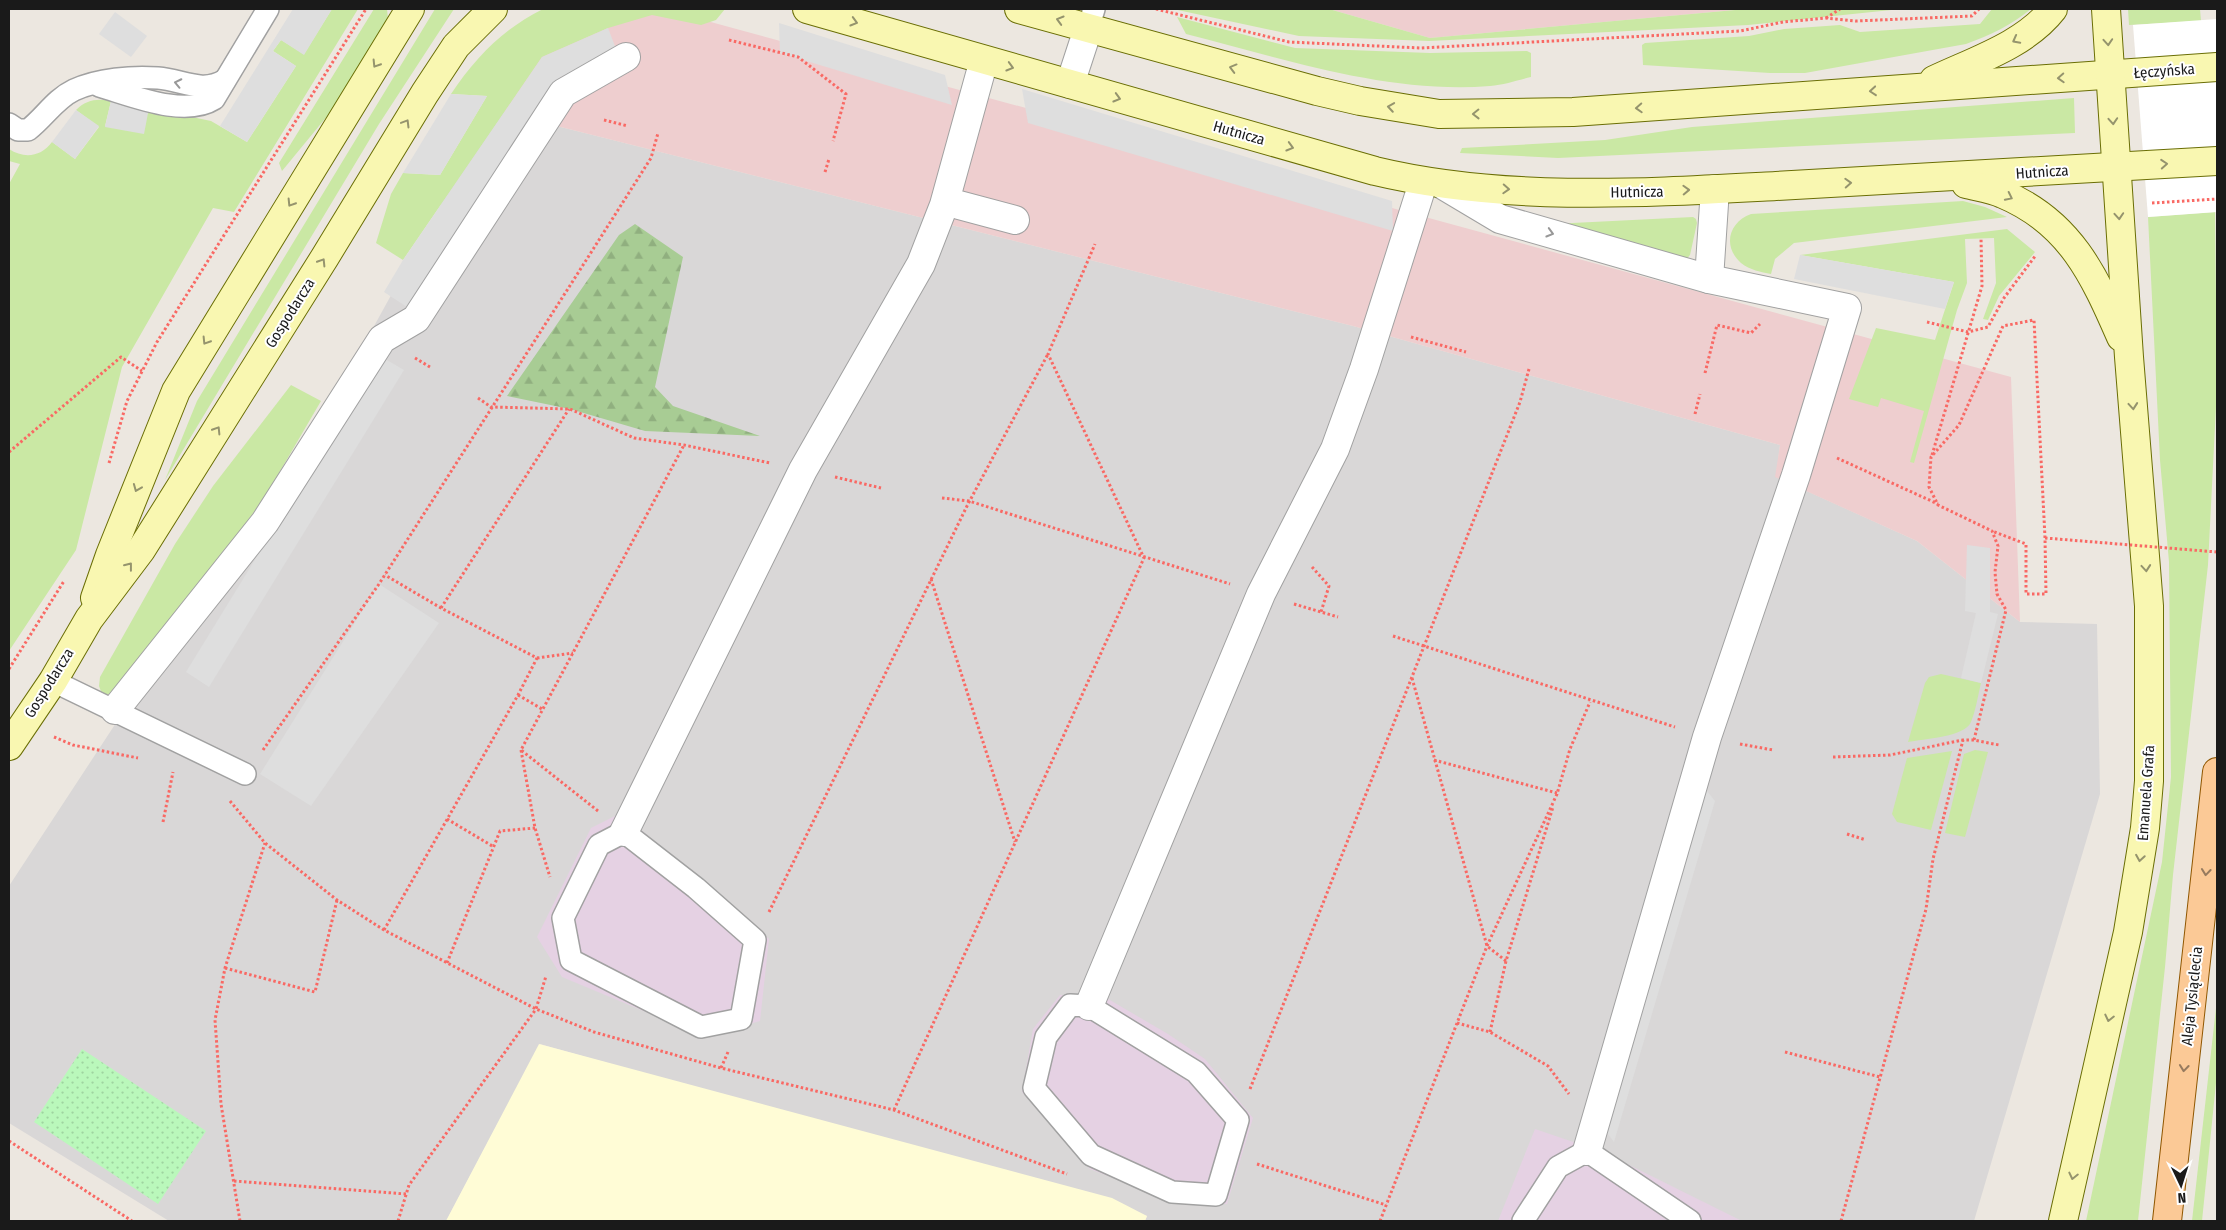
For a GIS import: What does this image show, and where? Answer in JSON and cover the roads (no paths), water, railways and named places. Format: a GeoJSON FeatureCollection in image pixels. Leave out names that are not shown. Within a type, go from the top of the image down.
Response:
{"type":"FeatureCollection","features":[{"type":"Feature","properties":{"kind":"main road","name":"Aleja Tysiąclecia"},"geometry":{"type":"LineString","coordinates":[[2167,1221],[2217,772]]}},
{"type":"Feature","properties":{"kind":"street","name":"Gospodarcza"},"geometry":{"type":"LineString","coordinates":[[9,746],[53,681],[89,619],[142,550],[325,257],[424,93],[456,46],[493,9]]}},
{"type":"Feature","properties":{"kind":"street","name":"Hutnicza"},"geometry":{"type":"LineString","coordinates":[[807,9],[1375,172],[1433,184],[1614,193],[1945,178],[2217,161]]}},
{"type":"Feature","properties":{"kind":"street"},"geometry":{"type":"LineString","coordinates":[[1019,9],[1091,19],[1360,102],[1439,114],[1573,112],[1687,106],[1922,87],[2110,75]]}},
{"type":"Feature","properties":{"kind":"street"},"geometry":{"type":"LineString","coordinates":[[1922,87],[2021,38],[2044,20],[2053,9]]}},
{"type":"Feature","properties":{"kind":"street"},"geometry":{"type":"LineString","coordinates":[[2106,9],[2116,168]]}},
{"type":"Feature","properties":{"kind":"street","name":"Gospodarcza"},"geometry":{"type":"LineString","coordinates":[[89,619],[110,555],[176,391],[403,13]]}},
{"type":"Feature","properties":{"kind":"street"},"geometry":{"type":"LineString","coordinates":[[1070,84],[1091,19]]}},
{"type":"Feature","properties":{"kind":"street"},"geometry":{"type":"LineString","coordinates":[[115,710],[265,522],[382,339],[416,319],[562,93],[626,57]]}},
{"type":"Feature","properties":{"kind":"street"},"geometry":{"type":"LineString","coordinates":[[624,832],[803,470],[921,264],[944,205],[984,60]]}},
{"type":"Feature","properties":{"kind":"street","name":"Łęczyńska"},"geometry":{"type":"LineString","coordinates":[[2110,75],[2217,67]]}},
{"type":"Feature","properties":{"kind":"street","name":"Emanuela Grafa"},"geometry":{"type":"LineString","coordinates":[[2063,1221],[2128,932],[2145,828],[2149,781],[2149,606],[2116,168]]}},
{"type":"Feature","properties":{"kind":"street"},"geometry":{"type":"LineString","coordinates":[[1945,178],[2002,194],[2031,209],[2057,228],[2074,246],[2101,292],[2129,357]]}},
{"type":"Feature","properties":{"kind":"street"},"geometry":{"type":"LineString","coordinates":[[1089,1006],[1261,594],[1336,449],[1433,184],[1500,219],[1708,279],[1848,308],[1806,444],[1707,737],[1591,1139]]}},
{"type":"Feature","properties":{"kind":"street"},"geometry":{"type":"LineString","coordinates":[[1708,279],[1715,189]]}},
{"type":"Feature","properties":{"kind":"street"},"geometry":{"type":"LineString","coordinates":[[959,205],[1015,220]]}},
{"type":"Feature","properties":{"kind":"lane"},"geometry":{"type":"LineString","coordinates":[[92,84],[180,106],[196,106],[214,99],[268,9]]}},
{"type":"Feature","properties":{"kind":"lane"},"geometry":{"type":"LineString","coordinates":[[9,124],[18,130],[28,130],[60,99],[92,84],[128,78],[160,78],[205,87],[225,80]]}},
{"type":"Feature","properties":{"kind":"lane"},"geometry":{"type":"LineString","coordinates":[[53,681],[103,707],[115,710],[251,766]]}},
{"type":"Feature","properties":{"kind":"lane"},"geometry":{"type":"LineString","coordinates":[[624,832],[696,888],[755,940],[741,1019],[700,1027],[571,960],[563,918],[599,845],[624,832]]}},
{"type":"Feature","properties":{"kind":"lane"},"geometry":{"type":"LineString","coordinates":[[1070,1005],[1089,1006],[1196,1072],[1238,1120],[1216,1195],[1172,1192],[1091,1154],[1034,1088],[1046,1037],[1070,1005]]}},
{"type":"Feature","properties":{"kind":"lane"},"geometry":{"type":"LineString","coordinates":[[1523,1221],[1558,1167],[1591,1139],[1690,1221]]}}]}
